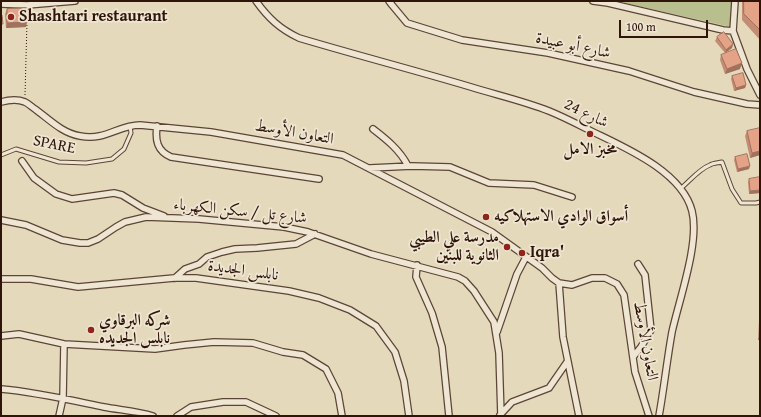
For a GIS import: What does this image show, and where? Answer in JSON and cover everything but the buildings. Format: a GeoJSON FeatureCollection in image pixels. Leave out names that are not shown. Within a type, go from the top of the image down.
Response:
{"type":"FeatureCollection","features":[{"type":"Feature","properties":{"kind":"street"},"geometry":{"type":"LineString","coordinates":[[1,4],[27,5],[75,1]]}},
{"type":"Feature","properties":{"kind":"street","name":"شارع 24"},"geometry":{"type":"LineString","coordinates":[[256,1],[266,15],[276,24],[299,38],[494,94],[557,114],[641,156],[659,169],[680,189],[687,199],[692,211],[693,237],[672,333],[659,416]]}},
{"type":"Feature","properties":{"kind":"street","name":"شارع أبو عبيدة"},"geometry":{"type":"LineString","coordinates":[[390,1],[392,6],[406,23],[462,40],[548,54],[629,71],[694,92],[747,104],[760,105]]}},
{"type":"Feature","properties":{"kind":"street"},"geometry":{"type":"LineString","coordinates":[[593,1],[733,31]]}},
{"type":"Feature","properties":{"kind":"street"},"geometry":{"type":"LineString","coordinates":[[735,1],[733,31],[747,69],[760,95]]}},
{"type":"Feature","properties":{"kind":"street"},"geometry":{"type":"LineString","coordinates":[[1,102],[8,100],[25,102]]}},
{"type":"Feature","properties":{"kind":"street","name":"التعاون الأوسط"},"geometry":{"type":"LineString","coordinates":[[25,102],[61,129],[80,136],[93,137],[106,135],[130,126],[157,126],[211,132],[343,155],[492,232],[559,283],[572,285],[592,278],[601,277],[609,279],[617,284],[622,291],[625,300],[635,372],[649,416]]}},
{"type":"Feature","properties":{"kind":"street"},"geometry":{"type":"LineString","coordinates":[[157,126],[157,144],[161,151],[171,157],[319,179]]}},
{"type":"Feature","properties":{"kind":"street"},"geometry":{"type":"LineString","coordinates":[[373,129],[393,146],[404,158],[408,166]]}},
{"type":"Feature","properties":{"kind":"street"},"geometry":{"type":"LineString","coordinates":[[22,161],[34,178],[56,194],[72,199],[114,193],[122,195],[143,208],[164,216]]}},
{"type":"Feature","properties":{"kind":"street"},"geometry":{"type":"LineString","coordinates":[[368,168],[408,166],[453,168],[490,183],[534,185],[572,197]]}},
{"type":"Feature","properties":{"kind":"street","name":"شارع تل / سكن الكهرباء"},"geometry":{"type":"LineString","coordinates":[[1,220],[26,225],[62,240],[77,243],[88,243],[98,239],[116,227],[129,221],[150,217],[199,219],[297,229],[360,250],[455,276],[466,282],[477,295],[494,322],[499,353],[500,415]]}},
{"type":"Feature","properties":{"kind":"street"},"geometry":{"type":"LineString","coordinates":[[174,278],[185,269],[199,264],[207,257],[222,252],[236,249],[296,244],[315,234]]}},
{"type":"Feature","properties":{"kind":"street"},"geometry":{"type":"LineString","coordinates":[[496,333],[517,274],[526,257]]}},
{"type":"Feature","properties":{"kind":"street"},"geometry":{"type":"LineString","coordinates":[[633,357],[641,347],[650,330],[645,275],[638,264]]}},
{"type":"Feature","properties":{"kind":"street"},"geometry":{"type":"LineString","coordinates":[[416,265],[416,277],[432,312],[442,347],[449,416]]}},
{"type":"Feature","properties":{"kind":"street","name":"نابلس الجديدة"},"geometry":{"type":"LineString","coordinates":[[1,280],[31,279],[78,287],[174,278],[196,278],[289,291],[319,298],[350,310],[376,326],[395,352],[404,381],[409,416]]}},
{"type":"Feature","properties":{"kind":"street"},"geometry":{"type":"LineString","coordinates":[[559,283],[563,337],[579,416]]}},
{"type":"Feature","properties":{"kind":"street"},"geometry":{"type":"LineString","coordinates":[[1,336],[19,334],[64,344],[155,349],[214,342],[252,343],[283,352],[303,355],[326,369],[338,393],[342,416]]}},
{"type":"Feature","properties":{"kind":"street"},"geometry":{"type":"LineString","coordinates":[[59,416],[63,398],[64,344]]}},
{"type":"Feature","properties":{"kind":"street"},"geometry":{"type":"LineString","coordinates":[[500,415],[512,402],[549,388],[567,362]]}},
{"type":"Feature","properties":{"kind":"street"},"geometry":{"type":"LineString","coordinates":[[1,389],[63,398],[141,412],[153,416]]}},
{"type":"Feature","properties":{"kind":"street"},"geometry":{"type":"LineString","coordinates":[[177,416],[191,407],[223,402],[246,402],[276,416]]}},
{"type":"Feature","properties":{"kind":"lane","name":"SPARE"},"geometry":{"type":"LineString","coordinates":[[1,155],[16,149],[59,162],[86,163],[112,159],[124,149],[131,133],[130,126]]}},
{"type":"Feature","properties":{"kind":"lane"},"geometry":{"type":"LineString","coordinates":[[680,189],[699,171],[709,165],[722,162],[732,190],[741,203],[760,202]]}},
{"type":"Feature","properties":{"kind":"path"},"geometry":{"type":"LineString","coordinates":[[25,102],[27,20]]}},
{"type":"Feature","properties":{"kind":"green space"},"geometry":{"type":"Polygon","coordinates":[[[616,1],[733,1],[731,27],[616,1]]]}},
{"type":"Feature","properties":{"kind":"place","name":"Shashtari restaurant"},"geometry":{"type":"Point","coordinates":[11,17]}},
{"type":"Feature","properties":{"kind":"place","name":"مخبز الامل"},"geometry":{"type":"Point","coordinates":[590,134]}},
{"type":"Feature","properties":{"kind":"place","name":"أسواق الوادي الاستهلاكيه"},"geometry":{"type":"Point","coordinates":[486,217]}},
{"type":"Feature","properties":{"kind":"place","name":"مدرسة علي الطيبي الثانوية للبنين"},"geometry":{"type":"Point","coordinates":[507,247]}},
{"type":"Feature","properties":{"kind":"place","name":"Iqra'"},"geometry":{"type":"Point","coordinates":[522,253]}},
{"type":"Feature","properties":{"kind":"place","name":"شركه البرقاوي نابلس الجديده"},"geometry":{"type":"Point","coordinates":[91,330]}}]}
